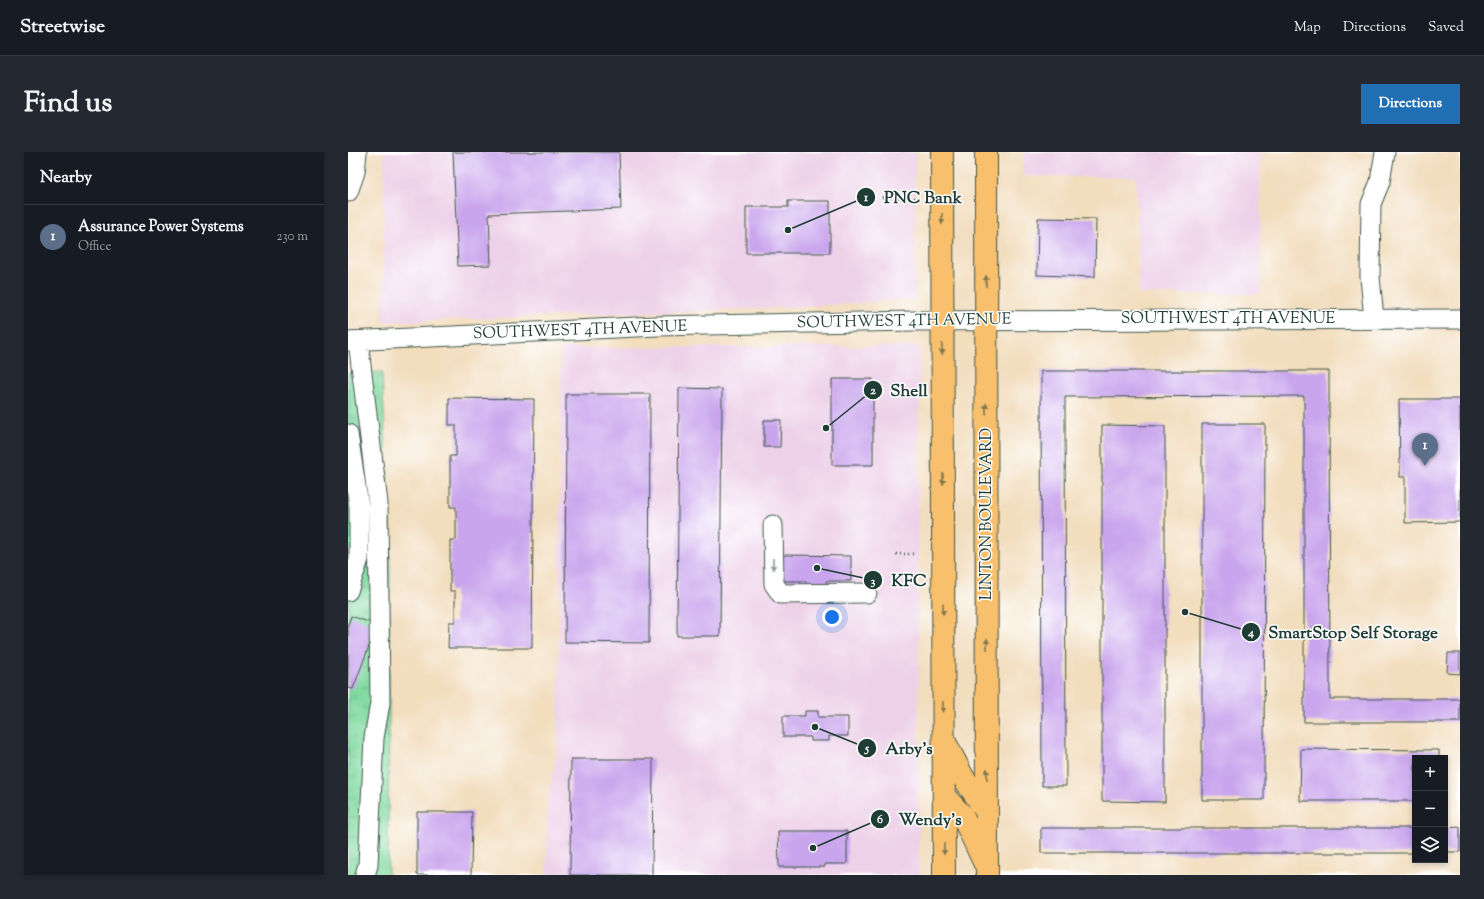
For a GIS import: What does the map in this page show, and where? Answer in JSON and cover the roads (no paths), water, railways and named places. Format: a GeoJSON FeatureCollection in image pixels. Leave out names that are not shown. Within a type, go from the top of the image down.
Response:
{"type":"FeatureCollection","features":[{"type":"Feature","properties":{"kind":"main road"},"geometry":{"type":"LineString","coordinates":[[942,152],[944,875]]}},
{"type":"Feature","properties":{"kind":"main road","name":"LINTON BOULEVARD"},"geometry":{"type":"LineString","coordinates":[[986,152],[987,873]]}},
{"type":"Feature","properties":{"kind":"main road"},"geometry":{"type":"LineString","coordinates":[[943,739],[963,777],[987,813]]}},
{"type":"Feature","properties":{"kind":"main road"},"geometry":{"type":"LineString","coordinates":[[944,796],[962,815],[980,853],[987,873]]}},
{"type":"Feature","properties":{"kind":"street"},"geometry":{"type":"LineString","coordinates":[[348,192],[355,172],[357,152]]}},
{"type":"Feature","properties":{"kind":"street"},"geometry":{"type":"LineString","coordinates":[[1374,319],[1370,277],[1371,204],[1380,182],[1385,152]]}},
{"type":"Feature","properties":{"kind":"street","name":"SOUTHWEST 4TH AVENUE"},"geometry":{"type":"LineString","coordinates":[[353,341],[657,326],[942,320],[1460,319]]}},
{"type":"Feature","properties":{"kind":"street"},"geometry":{"type":"LineString","coordinates":[[353,341],[378,503],[380,703],[374,738],[367,872]]}},
{"type":"Feature","properties":{"kind":"street"},"geometry":{"type":"LineString","coordinates":[[348,434],[359,506],[359,559],[348,591]]}},
{"type":"Feature","properties":{"kind":"street"},"geometry":{"type":"LineString","coordinates":[[773,525],[774,584],[781,594],[867,593]]}},
{"type":"Feature","properties":{"kind":"place","name":"PNC Bank"},"geometry":{"type":"Point","coordinates":[788,230]}},
{"type":"Feature","properties":{"kind":"place","name":"Shell"},"geometry":{"type":"Point","coordinates":[826,428]}},
{"type":"Feature","properties":{"kind":"place","name":"Assurance Power Systems"},"geometry":{"type":"Point","coordinates":[1425,466]}},
{"type":"Feature","properties":{"kind":"place","name":"KFC"},"geometry":{"type":"Point","coordinates":[817,568]}},
{"type":"Feature","properties":{"kind":"place","name":"SmartStop Self Storage"},"geometry":{"type":"Point","coordinates":[1185,612]}},
{"type":"Feature","properties":{"kind":"place","name":"Arby's"},"geometry":{"type":"Point","coordinates":[815,727]}},
{"type":"Feature","properties":{"kind":"place","name":"Wendy's"},"geometry":{"type":"Point","coordinates":[813,848]}}]}
